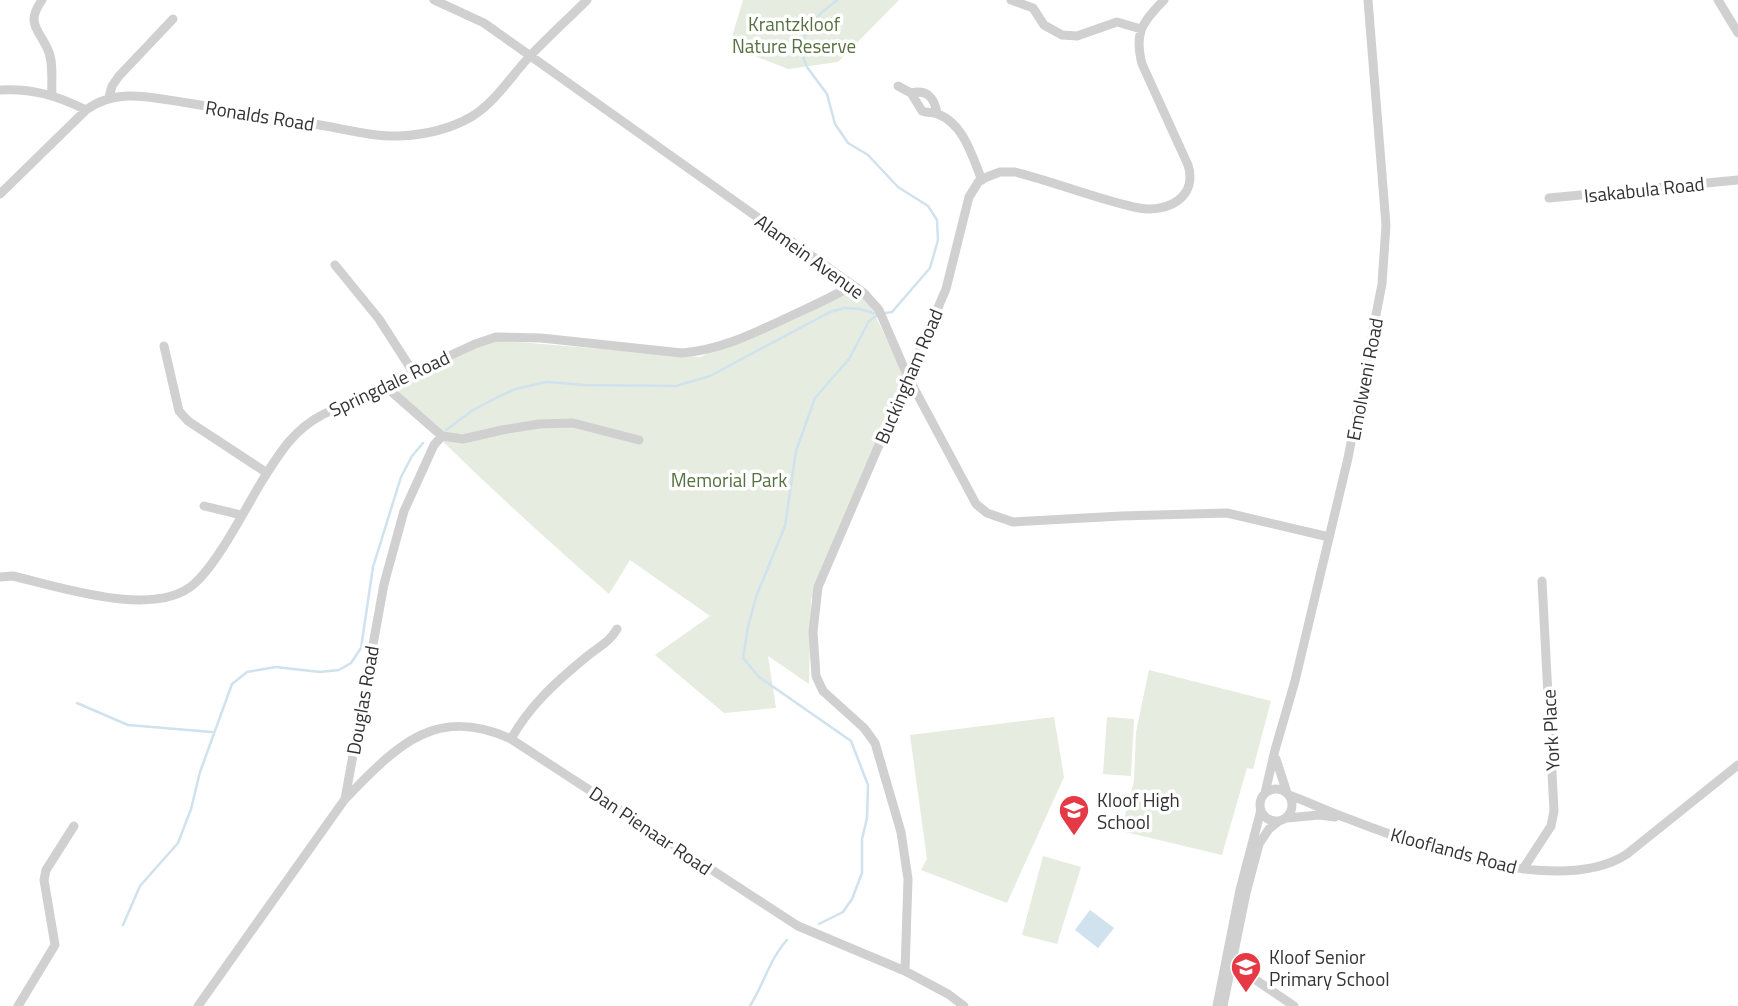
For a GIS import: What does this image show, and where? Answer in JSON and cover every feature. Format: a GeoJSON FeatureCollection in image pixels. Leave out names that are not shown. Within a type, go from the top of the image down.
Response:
{"type":"FeatureCollection","features":[{"type":"Feature","properties":{"kind":"street"},"geometry":{"type":"LineString","coordinates":[[42,0],[36,8],[34,25],[49,51],[52,95]]}},
{"type":"Feature","properties":{"kind":"street","name":"Alamein Avenue"},"geometry":{"type":"LineString","coordinates":[[434,0],[484,23],[853,285],[880,314],[908,377],[976,504],[987,513],[1013,522],[1227,513],[1329,537]]}},
{"type":"Feature","properties":{"kind":"street","name":"Ronalds Road"},"geometry":{"type":"LineString","coordinates":[[0,194],[86,110],[109,97],[127,95],[163,99],[398,136],[441,129],[471,117],[485,107],[530,56],[587,0]]}},
{"type":"Feature","properties":{"kind":"street"},"geometry":{"type":"LineString","coordinates":[[1011,0],[1033,8],[1044,25],[1062,35],[1077,36],[1116,22],[1141,29]]}},
{"type":"Feature","properties":{"kind":"street"},"geometry":{"type":"LineString","coordinates":[[898,86],[911,93],[922,111],[937,114],[947,120],[967,141],[982,180],[1000,172],[1015,172],[1140,208],[1167,208],[1179,202],[1189,185],[1189,170],[1142,64],[1138,40],[1150,14],[1164,0]]}},
{"type":"Feature","properties":{"kind":"street","name":"Emolweni Road"},"geometry":{"type":"LineString","coordinates":[[1265,793],[1295,681],[1363,389],[1384,267],[1385,213],[1368,0]]}},
{"type":"Feature","properties":{"kind":"street"},"geometry":{"type":"LineString","coordinates":[[1718,0],[1738,33]]}},
{"type":"Feature","properties":{"kind":"street"},"geometry":{"type":"LineString","coordinates":[[109,97],[119,76],[173,19]]}},
{"type":"Feature","properties":{"kind":"street"},"geometry":{"type":"LineString","coordinates":[[0,90],[33,90],[86,110]]}},
{"type":"Feature","properties":{"kind":"street"},"geometry":{"type":"LineString","coordinates":[[911,93],[925,92],[932,97],[937,114]]}},
{"type":"Feature","properties":{"kind":"street","name":"Buckingham Road"},"geometry":{"type":"LineString","coordinates":[[905,971],[908,870],[901,832],[879,753],[864,728],[823,691],[816,676],[813,657],[814,612],[818,587],[946,289],[969,197],[982,180]]}},
{"type":"Feature","properties":{"kind":"street","name":"Isakabula Road"},"geometry":{"type":"LineString","coordinates":[[1549,198],[1738,180]]}},
{"type":"Feature","properties":{"kind":"street"},"geometry":{"type":"LineString","coordinates":[[335,265],[379,319],[413,372]]}},
{"type":"Feature","properties":{"kind":"street","name":"Springdale Road"},"geometry":{"type":"LineString","coordinates":[[0,577],[13,576],[134,601],[171,596],[185,591],[197,581],[267,473],[302,426],[413,372],[496,337],[541,338],[682,353],[699,351],[740,339],[853,285]]}},
{"type":"Feature","properties":{"kind":"street"},"geometry":{"type":"LineString","coordinates":[[164,346],[179,411],[187,422],[267,473]]}},
{"type":"Feature","properties":{"kind":"street"},"geometry":{"type":"LineString","coordinates":[[385,386],[442,436],[463,439],[538,424],[573,423],[639,440]]}},
{"type":"Feature","properties":{"kind":"street","name":"Douglas Road"},"geometry":{"type":"LineString","coordinates":[[198,1006],[345,799],[384,584],[396,537],[404,512],[434,445],[442,436]]}},
{"type":"Feature","properties":{"kind":"street"},"geometry":{"type":"LineString","coordinates":[[204,506],[241,515]]}},
{"type":"Feature","properties":{"kind":"street","name":"York Place"},"geometry":{"type":"LineString","coordinates":[[1522,869],[1551,826],[1554,811],[1542,581]]}},
{"type":"Feature","properties":{"kind":"street"},"geometry":{"type":"LineString","coordinates":[[512,739],[524,716],[537,700],[592,652],[610,640],[617,629]]}},
{"type":"Feature","properties":{"kind":"street","name":"Dan Pienaar Road"},"geometry":{"type":"LineString","coordinates":[[345,799],[403,744],[449,726],[469,725],[490,729],[512,739],[798,926],[905,971],[948,994],[964,1006]]}},
{"type":"Feature","properties":{"kind":"street"},"geometry":{"type":"LineString","coordinates":[[1223,1006],[1259,844],[1265,834],[1292,808],[1275,750]]}},
{"type":"Feature","properties":{"kind":"street","name":"Klooflands Road"},"geometry":{"type":"LineString","coordinates":[[1288,794],[1347,819],[1461,856],[1522,869],[1584,869],[1610,864],[1627,854],[1738,765]]}},
{"type":"Feature","properties":{"kind":"street"},"geometry":{"type":"LineString","coordinates":[[1217,1006],[1240,890],[1261,810],[1261,799],[1273,789],[1288,794]]}},
{"type":"Feature","properties":{"kind":"street"},"geometry":{"type":"LineString","coordinates":[[1261,810],[1269,820],[1282,820]]}},
{"type":"Feature","properties":{"kind":"street","name":"Klooflands Road"},"geometry":{"type":"LineString","coordinates":[[1282,820],[1320,815],[1347,819]]}},
{"type":"Feature","properties":{"kind":"street"},"geometry":{"type":"LineString","coordinates":[[18,1006],[55,945],[44,880],[46,870],[74,826]]}},
{"type":"Feature","properties":{"kind":"street"},"geometry":{"type":"LineString","coordinates":[[1231,963],[1294,1006]]}},
{"type":"Feature","properties":{"kind":"street"},"geometry":{"type":"LineString","coordinates":[[1229,974],[1251,976]]}},
{"type":"Feature","properties":{"kind":"green space","name":"Krantzkloof Nature Reserve"},"geometry":{"type":"Polygon","coordinates":[[[743,0],[899,0],[838,62],[788,69],[747,53],[732,37],[743,0]]]}},
{"type":"Feature","properties":{"kind":"green space","name":"Memorial Park"},"geometry":{"type":"Polygon","coordinates":[[[856,291],[865,294],[905,378],[811,600],[809,684],[768,656],[776,708],[724,713],[655,655],[710,616],[630,560],[609,594],[497,493],[390,389],[492,340],[700,357],[845,293],[856,291]]]}},
{"type":"Feature","properties":{"kind":"green space"},"geometry":{"type":"Polygon","coordinates":[[[1149,670],[1271,701],[1253,769],[1247,768],[1222,855],[1121,831],[1134,781],[1136,732],[1149,670]]]}},
{"type":"Feature","properties":{"kind":"green space"},"geometry":{"type":"Polygon","coordinates":[[[1054,717],[1064,777],[1007,903],[921,870],[927,859],[910,735],[1054,717]]]}},
{"type":"Feature","properties":{"kind":"green space"},"geometry":{"type":"Polygon","coordinates":[[[1107,717],[1134,719],[1131,776],[1103,774],[1107,717]]]}},
{"type":"Feature","properties":{"kind":"green space"},"geometry":{"type":"Polygon","coordinates":[[[1043,856],[1081,867],[1057,944],[1022,935],[1043,856]]]}},
{"type":"Feature","properties":{"kind":"water"},"geometry":{"type":"Polygon","coordinates":[[[1090,910],[1114,928],[1098,948],[1075,930],[1090,910]]]}},
{"type":"Feature","properties":{"kind":"waterway"},"geometry":{"type":"LineString","coordinates":[[819,924],[843,912],[852,899],[862,873],[862,839],[867,818],[868,785],[851,741],[759,677],[743,658],[748,627],[756,597],[785,526],[796,451],[815,398],[849,359],[869,321],[879,314],[892,312],[930,268],[938,240],[937,220],[928,206],[898,187],[868,155],[848,143],[835,124],[827,94],[807,67],[801,52],[806,31],[821,13],[837,0]]}},
{"type":"Feature","properties":{"kind":"waterway"},"geometry":{"type":"LineString","coordinates":[[446,430],[473,410],[515,389],[547,382],[676,386],[710,376],[830,312],[844,308],[877,314]]}},
{"type":"Feature","properties":{"kind":"waterway"},"geometry":{"type":"LineString","coordinates":[[123,925],[140,886],[178,843],[232,684],[247,672],[276,667],[320,672],[339,670],[351,663],[361,648],[373,567],[401,477],[412,456],[423,443]]}},
{"type":"Feature","properties":{"kind":"waterway"},"geometry":{"type":"LineString","coordinates":[[77,703],[128,725],[212,732]]}},
{"type":"Feature","properties":{"kind":"waterway"},"geometry":{"type":"LineString","coordinates":[[750,1006],[776,955],[787,940]]}},
{"type":"Feature","properties":{"kind":"place","name":"Kloof High School"},"geometry":{"type":"Point","coordinates":[1074,837]}},
{"type":"Feature","properties":{"kind":"place","name":"Kloof Senior Primary School"},"geometry":{"type":"Point","coordinates":[1246,994]}}]}
